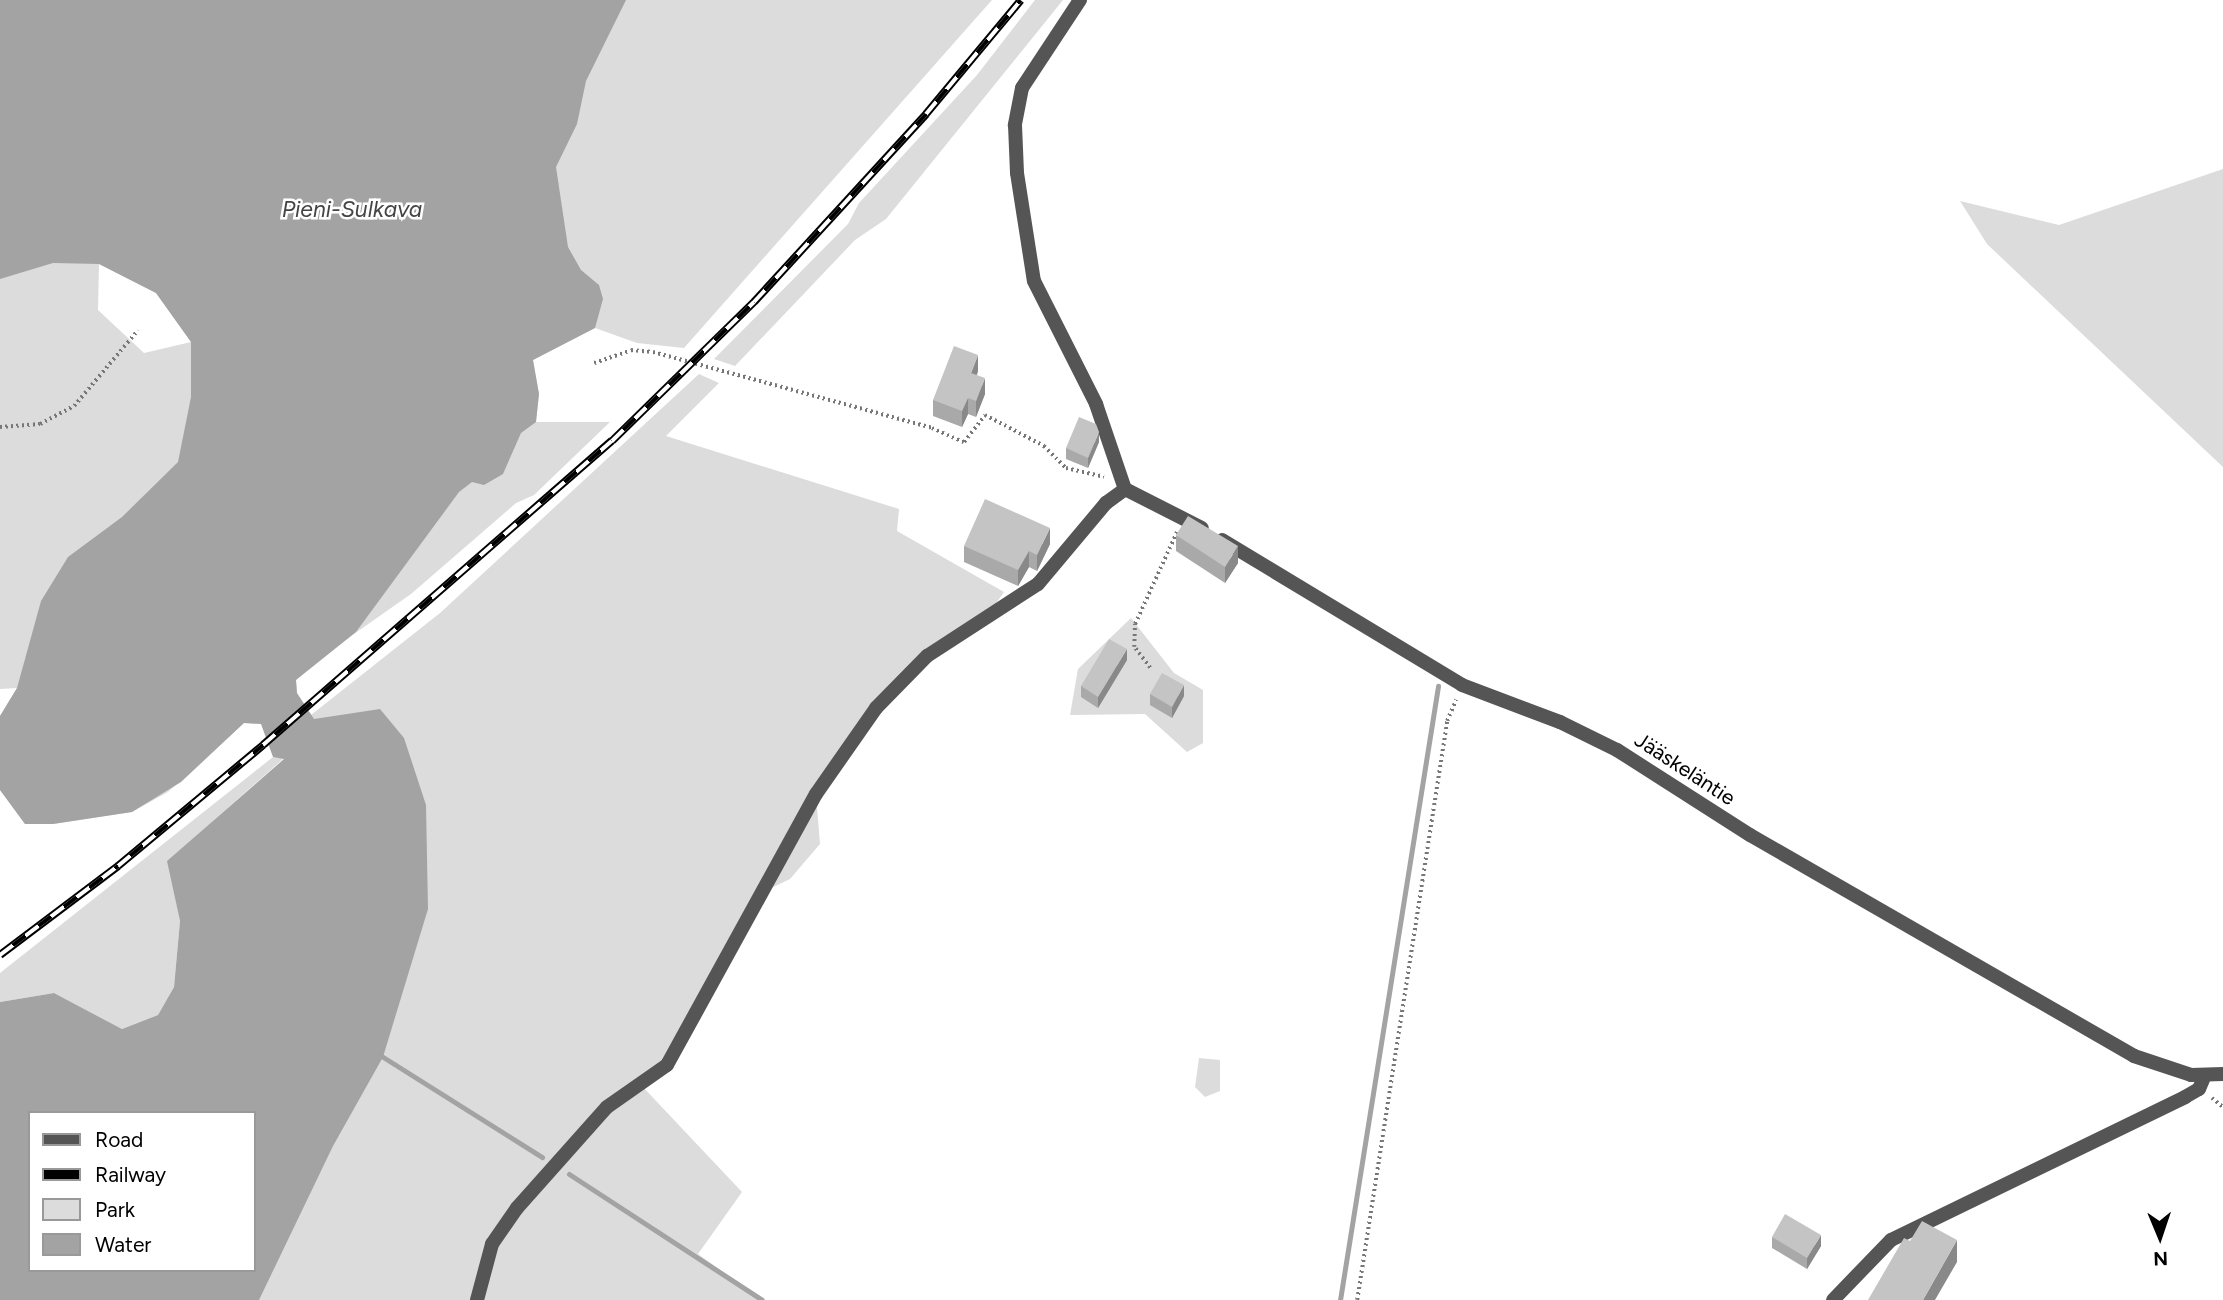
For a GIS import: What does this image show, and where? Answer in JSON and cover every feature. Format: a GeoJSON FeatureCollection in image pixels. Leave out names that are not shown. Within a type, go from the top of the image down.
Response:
{"type":"FeatureCollection","features":[{"type":"Feature","properties":{"kind":"street"},"geometry":{"type":"LineString","coordinates":[[477,1300],[492,1244],[517,1208],[607,1107],[667,1065],[816,794],[876,708],[927,656],[1038,584],[1106,503],[1125,489],[1096,404],[1034,281],[1017,173],[1015,125],[1021,88],[1080,0]]}},
{"type":"Feature","properties":{"kind":"street","name":"Jääskeläntie"},"geometry":{"type":"LineString","coordinates":[[1125,489],[1183,517],[1462,685],[1560,722],[1617,750],[1750,835],[2060,1016],[2134,1056],[2204,1077],[2223,1074]]}},
{"type":"Feature","properties":{"kind":"street"},"geometry":{"type":"LineString","coordinates":[[1833,1300],[1891,1240],[2185,1097],[2199,1089],[2204,1077]]}},
{"type":"Feature","properties":{"kind":"path"},"geometry":{"type":"LineString","coordinates":[[0,426],[40,424],[74,406],[138,330]]}},
{"type":"Feature","properties":{"kind":"path"},"geometry":{"type":"LineString","coordinates":[[594,363],[631,349],[664,354],[932,428],[964,442],[985,415],[1004,421],[1044,446],[1066,468],[1102,475],[1125,489]]}},
{"type":"Feature","properties":{"kind":"path"},"geometry":{"type":"LineString","coordinates":[[1150,668],[1134,647],[1135,624],[1183,517]]}},
{"type":"Feature","properties":{"kind":"path"},"geometry":{"type":"LineString","coordinates":[[1357,1300],[1447,721],[1462,685]]}},
{"type":"Feature","properties":{"kind":"green space"},"geometry":{"type":"Polygon","coordinates":[[[477,0],[992,0],[684,348],[637,343],[595,328],[533,360],[539,394],[536,422],[610,422],[534,495],[516,503],[411,594],[324,655],[296,680],[297,693],[283,662],[477,0]]]}},
{"type":"Feature","properties":{"kind":"green space"},"geometry":{"type":"Polygon","coordinates":[[[1035,0],[1063,0],[886,219],[855,240],[735,366],[714,359],[848,224],[859,203],[977,75],[1035,0]]]}},
{"type":"Feature","properties":{"kind":"green space"},"geometry":{"type":"Polygon","coordinates":[[[2223,169],[2223,467],[1987,244],[1960,201],[2059,225],[2223,169]]]}},
{"type":"Feature","properties":{"kind":"green space"},"geometry":{"type":"Polygon","coordinates":[[[0,201],[204,274],[261,724],[244,723],[168,792],[132,812],[53,824],[25,824],[0,790],[0,716],[17,688],[0,689],[0,201]],[[99,264],[98,310],[144,353],[191,342],[156,293],[99,264]]]}},
{"type":"Feature","properties":{"kind":"green space"},"geometry":{"type":"Polygon","coordinates":[[[699,374],[719,383],[666,436],[899,509],[897,531],[1004,592],[985,619],[971,625],[876,708],[816,794],[820,844],[790,879],[763,892],[667,1065],[642,1086],[742,1192],[698,1254],[762,1300],[204,1300],[251,1272],[256,1272],[256,1251],[311,715],[440,613],[699,374]]]}},
{"type":"Feature","properties":{"kind":"green space"},"geometry":{"type":"Polygon","coordinates":[[[1131,618],[1174,673],[1203,690],[1203,743],[1187,752],[1145,714],[1070,715],[1078,669],[1131,618]]]}},
{"type":"Feature","properties":{"kind":"green space"},"geometry":{"type":"Polygon","coordinates":[[[273,757],[284,758],[168,861],[180,921],[174,987],[158,1015],[122,1029],[54,993],[0,1002],[0,973],[273,757]]]}},
{"type":"Feature","properties":{"kind":"green space"},"geometry":{"type":"Polygon","coordinates":[[[1199,1058],[1220,1060],[1220,1091],[1205,1097],[1195,1087],[1199,1058]]]}},
{"type":"Feature","properties":{"kind":"water","name":"Pieni-Sulkava"},"geometry":{"type":"Polygon","coordinates":[[[0,0],[626,0],[586,81],[577,124],[556,167],[568,247],[581,270],[599,285],[603,299],[595,328],[533,360],[539,394],[536,422],[521,433],[503,474],[484,485],[472,482],[459,492],[356,632],[296,680],[297,693],[314,719],[380,709],[404,738],[426,805],[428,909],[383,1057],[333,1146],[259,1300],[0,1300],[0,1002],[54,993],[122,1029],[158,1015],[174,987],[180,921],[167,861],[284,759],[273,757],[261,724],[244,723],[181,782],[132,812],[53,824],[25,824],[0,790],[0,716],[17,688],[41,601],[68,557],[122,517],[178,462],[191,397],[191,342],[156,293],[99,264],[53,263],[0,279],[0,0]]]}},
{"type":"Feature","properties":{"kind":"building"},"geometry":{"type":"Polygon","coordinates":[[[954,346],[978,355],[971,373],[985,378],[976,401],[968,398],[962,411],[933,400],[954,346]]]}},
{"type":"Feature","properties":{"kind":"building"},"geometry":{"type":"Polygon","coordinates":[[[1079,417],[1096,424],[1099,432],[1088,458],[1066,448],[1079,417]]]}},
{"type":"Feature","properties":{"kind":"building"},"geometry":{"type":"Polygon","coordinates":[[[985,499],[1050,528],[1037,555],[1029,551],[1018,570],[964,546],[985,499]]]}},
{"type":"Feature","properties":{"kind":"building"},"geometry":{"type":"Polygon","coordinates":[[[1188,516],[1238,546],[1225,567],[1176,535],[1188,516]]]}},
{"type":"Feature","properties":{"kind":"building"},"geometry":{"type":"Polygon","coordinates":[[[1109,639],[1127,649],[1098,697],[1081,686],[1109,639]]]}},
{"type":"Feature","properties":{"kind":"building"},"geometry":{"type":"Polygon","coordinates":[[[1162,673],[1184,685],[1172,707],[1150,694],[1162,673]]]}},
{"type":"Feature","properties":{"kind":"building"},"geometry":{"type":"Polygon","coordinates":[[[1785,1214],[1821,1235],[1807,1258],[1772,1237],[1785,1214]]]}},
{"type":"Feature","properties":{"kind":"building"},"geometry":{"type":"Polygon","coordinates":[[[1922,1221],[1957,1240],[1923,1300],[1868,1300],[1904,1238],[1910,1241],[1922,1221]]]}},
{"type":"Feature","properties":{"kind":"waterway"},"geometry":{"type":"LineString","coordinates":[[1340,1300],[1438,686]]}},
{"type":"Feature","properties":{"kind":"waterway"},"geometry":{"type":"LineString","coordinates":[[383,1057],[542,1157]]}},
{"type":"Feature","properties":{"kind":"waterway"},"geometry":{"type":"LineString","coordinates":[[569,1174],[762,1300]]}},
{"type":"Feature","properties":{"kind":"railway"},"geometry":{"type":"LineString","coordinates":[[0,955],[118,866],[263,745],[612,441],[754,302],[926,114],[1021,0]]}}]}
